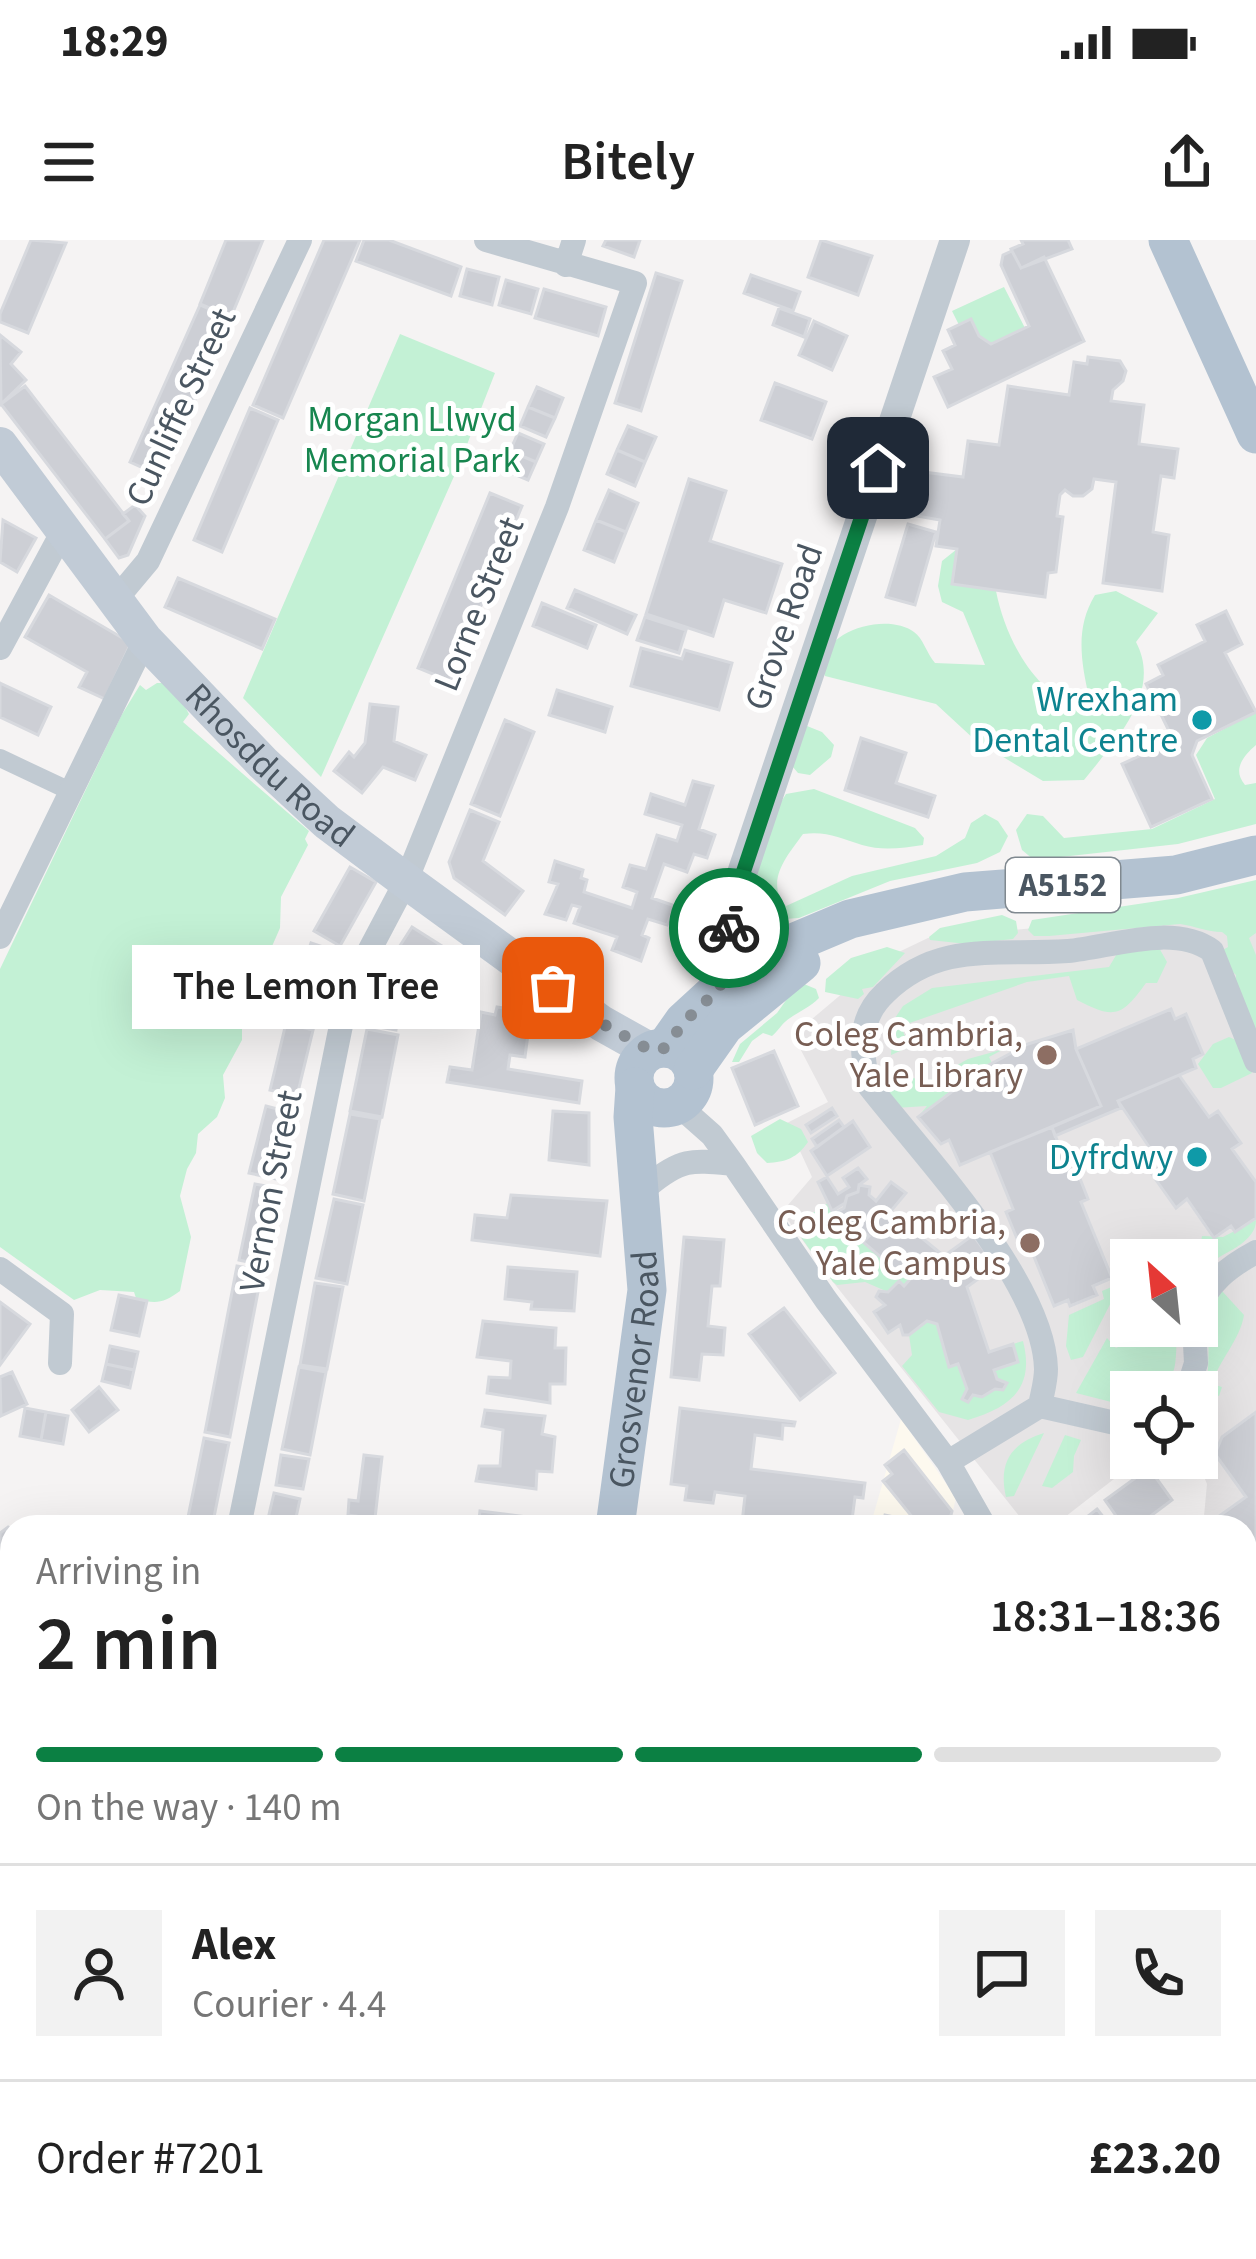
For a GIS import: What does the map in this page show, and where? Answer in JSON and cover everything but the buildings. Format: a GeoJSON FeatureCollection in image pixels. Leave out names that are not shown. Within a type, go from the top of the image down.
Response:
{"type":"FeatureCollection","features":[{"type":"Feature","properties":{"kind":"main road"},"geometry":{"type":"LineString","coordinates":[[1168,240],[1256,434]]}},
{"type":"Feature","properties":{"kind":"main road","name":"Rhosddu Road"},"geometry":{"type":"LineString","coordinates":[[0,445],[145,640],[279,778],[327,822],[601,1023],[665,1078]]}},
{"type":"Feature","properties":{"kind":"main road","name":"A5152"},"geometry":{"type":"LineString","coordinates":[[665,1078],[684,1022],[720,988],[781,948],[850,920],[965,892],[1176,875],[1256,855]]}},
{"type":"Feature","properties":{"kind":"main road","name":"A5152"},"geometry":{"type":"LineString","coordinates":[[665,1078],[780,978],[871,917]]}},
{"type":"Feature","properties":{"kind":"main road","name":"Grosvenor Road"},"geometry":{"type":"LineString","coordinates":[[617,1515],[647,1290],[645,1198],[633,1118],[665,1078]]}},
{"type":"Feature","properties":{"kind":"street","name":"Cunliffe Street"},"geometry":{"type":"LineString","coordinates":[[117,598],[148,561],[300,240]]}},
{"type":"Feature","properties":{"kind":"street"},"geometry":{"type":"LineString","coordinates":[[486,240],[566,266],[574,240]]}},
{"type":"Feature","properties":{"kind":"street","name":"Grove Road"},"geometry":{"type":"LineString","coordinates":[[720,988],[733,903],[957,242]]}},
{"type":"Feature","properties":{"kind":"street","name":"Lorne Street"},"geometry":{"type":"LineString","coordinates":[[406,881],[557,507],[635,283],[566,266]]}},
{"type":"Feature","properties":{"kind":"street"},"geometry":{"type":"LineString","coordinates":[[0,648],[64,530]]}},
{"type":"Feature","properties":{"kind":"street"},"geometry":{"type":"LineString","coordinates":[[0,938],[145,640]]}},
{"type":"Feature","properties":{"kind":"street"},"geometry":{"type":"LineString","coordinates":[[0,758],[70,791]]}},
{"type":"Feature","properties":{"kind":"street","name":"Vernon Street"},"geometry":{"type":"LineString","coordinates":[[241,1515],[348,992],[406,881]]}},
{"type":"Feature","properties":{"kind":"street"},"geometry":{"type":"LineString","coordinates":[[733,903],[781,948]]}},
{"type":"Feature","properties":{"kind":"street"},"geometry":{"type":"LineString","coordinates":[[1040,1406],[1046,1368],[1032,1313],[994,1245],[870,1087],[862,1061],[868,1014],[915,966],[935,959],[1178,938],[1212,951],[1256,1061]]}},
{"type":"Feature","properties":{"kind":"street","name":"Rhosddu Road"},"geometry":{"type":"LineString","coordinates":[[665,1078],[712,1135],[826,1300],[948,1462],[979,1515]]}},
{"type":"Feature","properties":{"kind":"street"},"geometry":{"type":"LineString","coordinates":[[645,1198],[671,1167],[691,1160],[733,1165]]}},
{"type":"Feature","properties":{"kind":"street"},"geometry":{"type":"LineString","coordinates":[[1218,1277],[1256,1252]]}},
{"type":"Feature","properties":{"kind":"street"},"geometry":{"type":"LineString","coordinates":[[0,1270],[62,1313],[61,1363]]}},
{"type":"Feature","properties":{"kind":"street"},"geometry":{"type":"LineString","coordinates":[[948,1462],[1040,1406],[1110,1423]]}},
{"type":"Feature","properties":{"kind":"shaded area","name":"Coleg Cambria, Yale Campus"},"geometry":{"type":"Polygon","coordinates":[[[1256,892],[1256,1515],[1204,1515],[1205,1479],[1218,1479],[1218,1371],[1110,1371],[1110,1479],[1114,1479],[1067,1515],[1018,1515],[782,1212],[812,1177],[787,1123],[828,1102],[793,1035],[882,960],[928,938],[1203,912],[1256,892]]]}},
{"type":"Feature","properties":{"kind":"shaded area"},"geometry":{"type":"Polygon","coordinates":[[[901,1419],[956,1498],[952,1515],[873,1515],[901,1419]]]}},
{"type":"Feature","properties":{"kind":"green space"},"geometry":{"type":"Polygon","coordinates":[[[1004,287],[1025,328],[991,344],[959,325],[952,311],[1004,287]]]}},
{"type":"Feature","properties":{"kind":"green space","name":"Morgan Llwyd Memorial Park"},"geometry":{"type":"Polygon","coordinates":[[[400,334],[495,373],[321,777],[243,698],[400,334]]]}},
{"type":"Feature","properties":{"kind":"green space"},"geometry":{"type":"Polygon","coordinates":[[[957,549],[952,584],[996,591],[1014,644],[1035,676],[1078,708],[1089,697],[1082,632],[1095,595],[1116,591],[1158,613],[1136,642],[1143,661],[1139,698],[1121,733],[1084,780],[1043,781],[975,740],[936,704],[825,676],[828,648],[869,625],[901,626],[914,632],[935,663],[985,665],[963,612],[942,602],[938,586],[942,561],[957,549]]]}},
{"type":"Feature","properties":{"kind":"green space"},"geometry":{"type":"Polygon","coordinates":[[[157,683],[172,683],[189,714],[183,722],[309,831],[308,845],[281,897],[280,928],[259,976],[235,991],[232,1002],[242,1015],[242,1040],[223,1075],[225,1098],[217,1117],[198,1134],[180,1196],[191,1237],[180,1291],[159,1302],[136,1298],[134,1292],[100,1290],[74,1300],[0,1247],[0,969],[121,716],[140,685],[146,690],[157,683]]]}},
{"type":"Feature","properties":{"kind":"green space"},"geometry":{"type":"Polygon","coordinates":[[[1256,712],[1256,745],[1239,769],[1245,785],[1256,783],[1256,824],[1178,844],[1034,860],[1022,850],[1016,830],[1027,814],[1043,816],[1064,838],[1152,829],[1215,799],[1196,755],[1207,738],[1256,712]]]}},
{"type":"Feature","properties":{"kind":"green space"},"geometry":{"type":"Polygon","coordinates":[[[807,726],[822,732],[834,745],[831,757],[810,775],[798,773],[787,760],[807,726]]]}},
{"type":"Feature","properties":{"kind":"green space"},"geometry":{"type":"Polygon","coordinates":[[[814,789],[915,828],[924,838],[923,845],[877,848],[826,834],[803,834],[778,878],[786,906],[852,876],[936,856],[965,838],[971,823],[985,814],[998,821],[1008,836],[1000,852],[977,863],[890,881],[799,918],[771,920],[747,901],[772,817],[786,794],[814,789]]]}},
{"type":"Feature","properties":{"kind":"green space"},"geometry":{"type":"Polygon","coordinates":[[[1256,880],[1256,933],[1249,938],[1256,955],[1256,1048],[1236,975],[1221,951],[1228,947],[1222,932],[1180,924],[1049,936],[1034,936],[1028,930],[1032,920],[1178,898],[1256,880]]]}},
{"type":"Feature","properties":{"kind":"green space"},"geometry":{"type":"Polygon","coordinates":[[[1002,915],[1016,921],[1018,933],[1013,939],[967,944],[929,937],[940,928],[1002,915]]]}},
{"type":"Feature","properties":{"kind":"green space"},"geometry":{"type":"Polygon","coordinates":[[[1153,937],[1167,962],[1157,983],[1146,983],[1124,1008],[1109,1012],[1077,1000],[1069,976],[1027,982],[901,1026],[909,1047],[891,1055],[893,1021],[903,1006],[932,988],[1109,967],[1121,947],[1153,937]]]}},
{"type":"Feature","properties":{"kind":"green space"},"geometry":{"type":"Polygon","coordinates":[[[887,947],[905,953],[873,987],[862,989],[864,994],[858,999],[825,992],[826,979],[851,958],[887,947]]]}},
{"type":"Feature","properties":{"kind":"green space"},"geometry":{"type":"Polygon","coordinates":[[[804,984],[816,989],[819,998],[772,1036],[763,1033],[752,1041],[739,1062],[732,1062],[740,1044],[804,984]]]}},
{"type":"Feature","properties":{"kind":"green space"},"geometry":{"type":"Polygon","coordinates":[[[1229,1037],[1236,1040],[1252,1073],[1213,1088],[1198,1064],[1213,1044],[1229,1037]]]}},
{"type":"Feature","properties":{"kind":"green space"},"geometry":{"type":"Polygon","coordinates":[[[1004,1049],[918,1117],[927,1106],[895,1108],[884,1088],[893,1076],[907,1075],[925,1083],[968,1059],[1004,1049]]]}},
{"type":"Feature","properties":{"kind":"green space"},"geometry":{"type":"Polygon","coordinates":[[[780,1119],[801,1129],[808,1142],[790,1158],[767,1163],[751,1136],[780,1119]]]}},
{"type":"Feature","properties":{"kind":"green space"},"geometry":{"type":"Polygon","coordinates":[[[828,1203],[839,1222],[849,1220],[869,1236],[864,1243],[896,1271],[908,1270],[913,1276],[904,1286],[899,1282],[888,1292],[865,1282],[833,1282],[793,1226],[828,1203]]]}},
{"type":"Feature","properties":{"kind":"green space"},"geometry":{"type":"Polygon","coordinates":[[[1256,1220],[1246,1240],[1218,1258],[1218,1239],[1202,1239],[1223,1237],[1256,1220]]]}},
{"type":"Feature","properties":{"kind":"green space"},"geometry":{"type":"Polygon","coordinates":[[[1110,1288],[1110,1304],[1083,1357],[1071,1360],[1066,1346],[1069,1315],[1104,1299],[1102,1291],[1110,1288]]]}},
{"type":"Feature","properties":{"kind":"green space"},"geometry":{"type":"Polygon","coordinates":[[[1222,1291],[1244,1315],[1217,1371],[1207,1371],[1208,1347],[1218,1347],[1222,1291]]]}},
{"type":"Feature","properties":{"kind":"green space"},"geometry":{"type":"Polygon","coordinates":[[[927,1321],[937,1324],[949,1367],[958,1364],[966,1389],[962,1399],[968,1402],[973,1395],[1003,1390],[1007,1383],[997,1379],[994,1370],[1018,1362],[1013,1344],[1023,1341],[1026,1371],[1016,1393],[996,1409],[968,1420],[939,1412],[902,1366],[912,1355],[909,1335],[927,1321]]]}},
{"type":"Feature","properties":{"kind":"green space"},"geometry":{"type":"Polygon","coordinates":[[[1107,1338],[1110,1347],[1176,1347],[1173,1371],[1110,1371],[1110,1402],[1076,1393],[1107,1338]]]}},
{"type":"Feature","properties":{"kind":"green space"},"geometry":{"type":"Polygon","coordinates":[[[1044,1433],[1014,1496],[1006,1497],[1004,1474],[1010,1456],[1023,1442],[1044,1433]]]}},
{"type":"Feature","properties":{"kind":"green space"},"geometry":{"type":"Polygon","coordinates":[[[1065,1435],[1081,1440],[1073,1472],[1052,1488],[1042,1486],[1065,1435]]]}},
{"type":"Feature","properties":{"kind":"way so far"},"geometry":{"type":"LineString","coordinates":[[553,988],[601,1023],[652,1051],[665,1048],[720,988],[729,928]]}},
{"type":"Feature","properties":{"kind":"place","name":"Wrexham Dental Centre"},"geometry":{"type":"Point","coordinates":[1202,720]}},
{"type":"Feature","properties":{"kind":"place","name":"The Lemon Tree"},"geometry":{"type":"Point","coordinates":[553,988]}},
{"type":"Feature","properties":{"kind":"place","name":"Coleg Cambria, Yale Library"},"geometry":{"type":"Point","coordinates":[1047,1055]}},
{"type":"Feature","properties":{"kind":"place","name":"Dyfrdwy"},"geometry":{"type":"Point","coordinates":[1197,1157]}},
{"type":"Feature","properties":{"kind":"place","name":"Coleg Cambria, Yale Campus"},"geometry":{"type":"Point","coordinates":[1030,1243]}},
{"type":"Feature","properties":{"kind":"route"},"geometry":{"type":"LineString","coordinates":[[729,928],[733,903],[878,468]]}}]}
